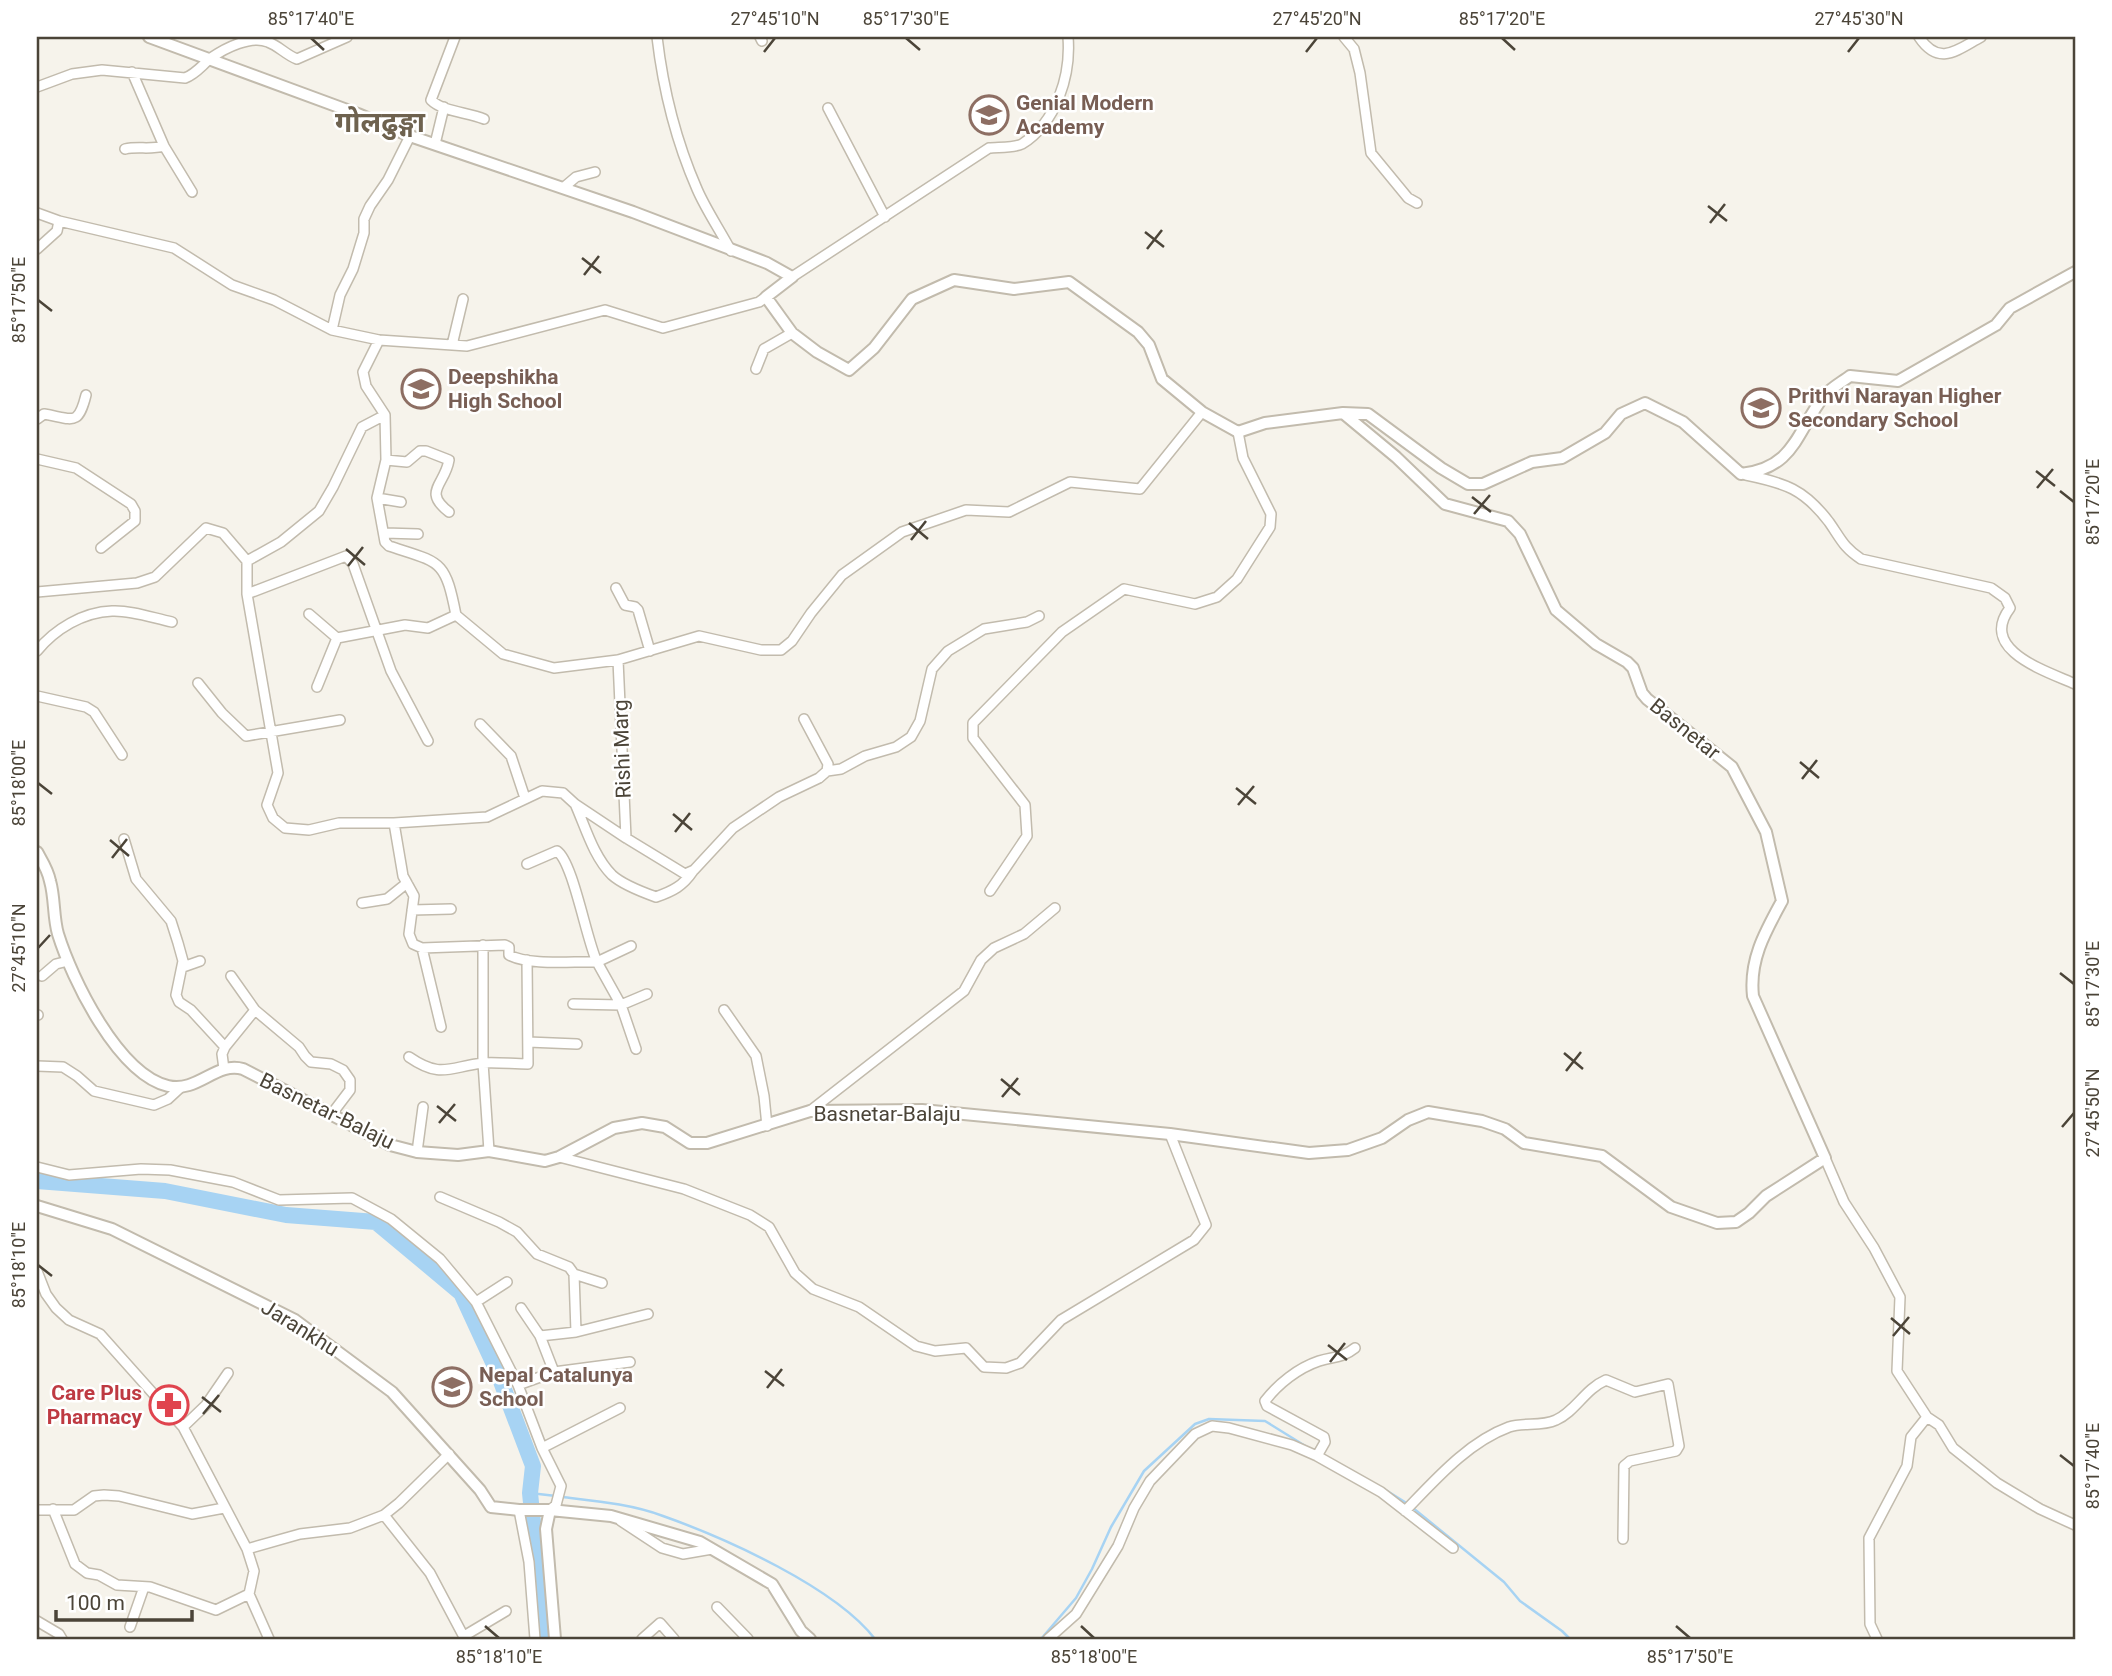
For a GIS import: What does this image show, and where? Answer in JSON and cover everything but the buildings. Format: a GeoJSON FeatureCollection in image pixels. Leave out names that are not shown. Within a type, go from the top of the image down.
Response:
{"type":"FeatureCollection","features":[{"type":"Feature","properties":{"kind":"street"},"geometry":{"type":"LineString","coordinates":[[149,37],[175,41],[211,58],[410,136],[564,188],[767,263],[792,276]]}},
{"type":"Feature","properties":{"kind":"street"},"geometry":{"type":"LineString","coordinates":[[37,87],[72,74],[102,70],[185,78],[192,76],[211,58],[228,48],[248,41],[268,39],[297,59],[347,37]]}},
{"type":"Feature","properties":{"kind":"street"},"geometry":{"type":"LineString","coordinates":[[455,37],[432,96],[434,103],[484,119]]}},
{"type":"Feature","properties":{"kind":"street"},"geometry":{"type":"LineString","coordinates":[[657,37],[660,62],[678,136],[697,190],[731,250]]}},
{"type":"Feature","properties":{"kind":"street"},"geometry":{"type":"LineString","coordinates":[[37,213],[59,221],[174,248],[232,285],[274,300],[331,330],[379,340],[467,346],[605,310],[663,328],[759,302],[792,276],[989,148],[1020,145],[1038,129],[1056,104],[1067,77],[1068,37]]}},
{"type":"Feature","properties":{"kind":"street"},"geometry":{"type":"LineString","coordinates":[[1344,37],[1354,49],[1360,73],[1371,153],[1408,198],[1417,203]]}},
{"type":"Feature","properties":{"kind":"street"},"geometry":{"type":"LineString","coordinates":[[1919,37],[1930,50],[1945,55],[1981,37]]}},
{"type":"Feature","properties":{"kind":"street"},"geometry":{"type":"LineString","coordinates":[[132,72],[164,146],[192,192]]}},
{"type":"Feature","properties":{"kind":"street"},"geometry":{"type":"LineString","coordinates":[[435,144],[444,107]]}},
{"type":"Feature","properties":{"kind":"street"},"geometry":{"type":"LineString","coordinates":[[828,108],[886,217]]}},
{"type":"Feature","properties":{"kind":"street"},"geometry":{"type":"LineString","coordinates":[[331,330],[340,295],[353,269],[364,233],[364,219],[410,136]]}},
{"type":"Feature","properties":{"kind":"street"},"geometry":{"type":"LineString","coordinates":[[125,149],[133,147],[151,150],[164,146]]}},
{"type":"Feature","properties":{"kind":"street"},"geometry":{"type":"LineString","coordinates":[[564,188],[576,177],[595,172]]}},
{"type":"Feature","properties":{"kind":"street"},"geometry":{"type":"LineString","coordinates":[[37,248],[57,231],[59,221]]}},
{"type":"Feature","properties":{"kind":"street"},"geometry":{"type":"LineString","coordinates":[[1741,474],[1758,472],[1789,454],[1825,395],[1850,376],[1898,381],[1996,326],[2010,308],[2075,272]]}},
{"type":"Feature","properties":{"kind":"street"},"geometry":{"type":"LineString","coordinates":[[766,297],[792,333],[817,352],[849,370],[874,348],[912,299],[954,279],[1014,289],[1069,282],[1138,332],[1149,345],[1162,379],[1202,412],[1238,432],[1265,423],[1343,414],[1368,414],[1441,468],[1468,484],[1483,484],[1532,462],[1563,458],[1605,433],[1621,414],[1645,403],[1683,422],[1741,474],[1781,482],[1798,492],[1818,507],[1847,549],[1861,559],[1991,588],[2005,598],[2010,608],[2002,619],[2001,631],[2006,645],[2019,657],[2075,684]]}},
{"type":"Feature","properties":{"kind":"street"},"geometry":{"type":"LineString","coordinates":[[452,345],[463,299]]}},
{"type":"Feature","properties":{"kind":"street"},"geometry":{"type":"LineString","coordinates":[[755,369],[764,349],[792,333]]}},
{"type":"Feature","properties":{"kind":"street"},"geometry":{"type":"LineString","coordinates":[[379,340],[363,372],[366,386],[386,415],[386,460],[377,498],[385,542],[389,546],[433,560],[449,578],[456,615],[503,654],[554,668],[618,660],[699,636],[761,650],[781,650],[792,641],[842,575],[902,532],[967,510],[1009,512],[1070,482],[1140,489],[1202,412]]}},
{"type":"Feature","properties":{"kind":"street"},"geometry":{"type":"LineString","coordinates":[[37,419],[44,414],[78,418],[82,414],[86,395]]}},
{"type":"Feature","properties":{"kind":"street","name":"Basnetar"},"geometry":{"type":"LineString","coordinates":[[1343,414],[1396,457],[1445,504],[1508,521],[1520,534],[1556,610],[1596,644],[1627,662],[1633,668],[1647,699],[1732,767],[1766,832],[1782,901],[1760,941],[1751,977],[1753,996],[1825,1158]]}},
{"type":"Feature","properties":{"kind":"street"},"geometry":{"type":"LineString","coordinates":[[247,562],[281,542],[318,511],[333,487],[362,427],[386,415]]}},
{"type":"Feature","properties":{"kind":"street"},"geometry":{"type":"LineString","coordinates":[[990,891],[1027,836],[1025,805],[974,738],[973,723],[1062,632],[1124,589],[1195,604],[1217,597],[1237,579],[1270,527],[1271,514],[1243,458],[1238,432]]}},
{"type":"Feature","properties":{"kind":"street"},"geometry":{"type":"LineString","coordinates":[[386,460],[407,462],[420,451],[449,460],[435,492],[435,498],[449,512]]}},
{"type":"Feature","properties":{"kind":"street"},"geometry":{"type":"LineString","coordinates":[[37,459],[76,468],[131,504],[135,511],[135,521],[101,548]]}},
{"type":"Feature","properties":{"kind":"street"},"geometry":{"type":"LineString","coordinates":[[377,498],[401,502]]}},
{"type":"Feature","properties":{"kind":"street"},"geometry":{"type":"LineString","coordinates":[[37,592],[136,583],[155,577],[206,528],[223,533],[247,562],[247,594],[278,773],[267,805],[273,818],[285,828],[309,830],[339,823],[394,823],[487,817],[542,791],[562,793],[626,838],[685,874],[694,870]]}},
{"type":"Feature","properties":{"kind":"street"},"geometry":{"type":"LineString","coordinates":[[385,533],[418,534]]}},
{"type":"Feature","properties":{"kind":"street"},"geometry":{"type":"LineString","coordinates":[[247,594],[346,556],[353,564],[391,671],[428,741]]}},
{"type":"Feature","properties":{"kind":"street"},"geometry":{"type":"LineString","coordinates":[[616,588],[625,605],[638,610],[650,651]]}},
{"type":"Feature","properties":{"kind":"street"},"geometry":{"type":"LineString","coordinates":[[37,651],[63,626],[92,614],[114,611],[172,622]]}},
{"type":"Feature","properties":{"kind":"street"},"geometry":{"type":"LineString","coordinates":[[309,614],[337,638]]}},
{"type":"Feature","properties":{"kind":"street"},"geometry":{"type":"LineString","coordinates":[[337,638],[405,625],[428,628],[456,615]]}},
{"type":"Feature","properties":{"kind":"street"},"geometry":{"type":"LineString","coordinates":[[575,804],[596,853],[612,875],[656,897],[675,891],[733,828],[779,797],[819,778],[827,771],[841,769],[865,755],[895,747],[911,737],[920,721],[932,669],[948,651],[984,629],[1019,624],[1039,616]]}},
{"type":"Feature","properties":{"kind":"street"},"geometry":{"type":"LineString","coordinates":[[317,687],[337,638]]}},
{"type":"Feature","properties":{"kind":"street","name":"Rishi Marg"},"geometry":{"type":"LineString","coordinates":[[618,660],[626,838]]}},
{"type":"Feature","properties":{"kind":"street"},"geometry":{"type":"LineString","coordinates":[[198,683],[222,713],[246,736],[340,720]]}},
{"type":"Feature","properties":{"kind":"street"},"geometry":{"type":"LineString","coordinates":[[37,696],[86,707],[94,712],[122,755]]}},
{"type":"Feature","properties":{"kind":"street"},"geometry":{"type":"LineString","coordinates":[[804,719],[828,764],[827,771]]}},
{"type":"Feature","properties":{"kind":"street"},"geometry":{"type":"LineString","coordinates":[[480,724],[511,756],[525,799]]}},
{"type":"Feature","properties":{"kind":"street"},"geometry":{"type":"LineString","coordinates":[[394,823],[403,876],[414,895],[409,934],[413,944],[422,948],[505,945],[509,947],[511,957],[527,960],[597,962],[631,946]]}},
{"type":"Feature","properties":{"kind":"street"},"geometry":{"type":"LineString","coordinates":[[124,839],[136,879],[170,921],[178,943],[183,967],[176,995],[179,1002],[191,1010],[225,1047]]}},
{"type":"Feature","properties":{"kind":"street"},"geometry":{"type":"LineString","coordinates":[[527,864],[557,851],[561,854],[570,873],[590,946],[621,1005],[636,1049]]}},
{"type":"Feature","properties":{"kind":"street"},"geometry":{"type":"LineString","coordinates":[[37,852],[51,881],[57,932],[68,961],[99,1021],[115,1047],[133,1067],[159,1083],[181,1087],[192,1085],[224,1069],[222,1054],[225,1047],[255,1010]]}},
{"type":"Feature","properties":{"kind":"street"},"geometry":{"type":"LineString","coordinates":[[362,903],[387,899],[407,883]]}},
{"type":"Feature","properties":{"kind":"street"},"geometry":{"type":"LineString","coordinates":[[810,1111],[964,991],[981,960],[995,948],[1024,934],[1055,908]]}},
{"type":"Feature","properties":{"kind":"street"},"geometry":{"type":"LineString","coordinates":[[412,910],[451,909]]}},
{"type":"Feature","properties":{"kind":"street"},"geometry":{"type":"LineString","coordinates":[[483,946],[483,1063],[489,1151]]}},
{"type":"Feature","properties":{"kind":"street"},"geometry":{"type":"LineString","coordinates":[[422,948],[441,1027]]}},
{"type":"Feature","properties":{"kind":"street"},"geometry":{"type":"LineString","coordinates":[[409,1057],[423,1067],[447,1071],[483,1063],[528,1064],[527,960]]}},
{"type":"Feature","properties":{"kind":"street"},"geometry":{"type":"LineString","coordinates":[[42,976],[56,964],[68,961]]}},
{"type":"Feature","properties":{"kind":"street"},"geometry":{"type":"LineString","coordinates":[[183,967],[200,961]]}},
{"type":"Feature","properties":{"kind":"street"},"geometry":{"type":"LineString","coordinates":[[232,976],[255,1010],[299,1047],[311,1062],[331,1064],[343,1070],[350,1080],[350,1090],[331,1115]]}},
{"type":"Feature","properties":{"kind":"street"},"geometry":{"type":"LineString","coordinates":[[573,1004],[621,1005],[647,994]]}},
{"type":"Feature","properties":{"kind":"street"},"geometry":{"type":"LineString","coordinates":[[724,1010],[756,1056],[767,1126]]}},
{"type":"Feature","properties":{"kind":"street"},"geometry":{"type":"LineString","coordinates":[[528,1042],[576,1044]]}},
{"type":"Feature","properties":{"kind":"street"},"geometry":{"type":"LineString","coordinates":[[37,1055],[41,1066],[63,1067],[94,1091],[154,1105],[168,1100],[181,1087]]}},
{"type":"Feature","properties":{"kind":"street","name":"Basnetar-Balaju"},"geometry":{"type":"LineString","coordinates":[[224,1069],[243,1069],[390,1145],[417,1152],[458,1156],[489,1151],[545,1161],[559,1157],[614,1128],[642,1124],[665,1128],[690,1143],[707,1143],[810,1111],[922,1110],[1225,1140],[1309,1153],[1348,1150],[1382,1138],[1408,1120],[1428,1112],[1505,1129],[1524,1143],[1602,1156],[1671,1207],[1717,1223],[1735,1222],[1749,1213],[1766,1196],[1825,1158]]}},
{"type":"Feature","properties":{"kind":"street"},"geometry":{"type":"LineString","coordinates":[[417,1152],[423,1107]]}},
{"type":"Feature","properties":{"kind":"street"},"geometry":{"type":"LineString","coordinates":[[559,1157],[684,1189],[750,1215],[769,1227],[795,1273],[813,1289],[859,1307],[916,1346],[935,1351],[967,1348],[984,1367],[1006,1368],[1020,1363],[1061,1320],[1194,1240],[1206,1225],[1170,1134]]}},
{"type":"Feature","properties":{"kind":"street"},"geometry":{"type":"LineString","coordinates":[[1825,1158],[1844,1202],[1874,1248],[1900,1297],[1897,1371],[1927,1417],[1939,1424],[1953,1448],[1997,1483],[2040,1509],[2075,1525]]}},
{"type":"Feature","properties":{"kind":"street"},"geometry":{"type":"LineString","coordinates":[[37,1167],[69,1175],[141,1169],[170,1170],[233,1182],[279,1200],[352,1198],[391,1219],[440,1259],[476,1301],[518,1385],[542,1448],[561,1486],[546,1529],[555,1639]]}},
{"type":"Feature","properties":{"kind":"street"},"geometry":{"type":"LineString","coordinates":[[440,1198],[499,1222],[517,1232],[537,1254],[569,1267],[574,1274],[576,1332]]}},
{"type":"Feature","properties":{"kind":"street","name":"Jarankhu"},"geometry":{"type":"LineString","coordinates":[[37,1206],[112,1229],[295,1320],[392,1392],[480,1490],[491,1507],[519,1510],[553,1508],[616,1518],[700,1542],[772,1584],[801,1631],[810,1639]]}},
{"type":"Feature","properties":{"kind":"street"},"geometry":{"type":"LineString","coordinates":[[37,1271],[46,1294],[56,1308],[69,1320],[100,1334],[183,1427],[247,1549],[254,1571],[249,1594],[269,1639]]}},
{"type":"Feature","properties":{"kind":"street"},"geometry":{"type":"LineString","coordinates":[[574,1274],[602,1283]]}},
{"type":"Feature","properties":{"kind":"street"},"geometry":{"type":"LineString","coordinates":[[476,1301],[507,1282]]}},
{"type":"Feature","properties":{"kind":"street"},"geometry":{"type":"LineString","coordinates":[[521,1308],[540,1336],[554,1372]]}},
{"type":"Feature","properties":{"kind":"street"},"geometry":{"type":"LineString","coordinates":[[540,1336],[576,1332],[648,1314]]}},
{"type":"Feature","properties":{"kind":"street"},"geometry":{"type":"LineString","coordinates":[[1317,1456],[1325,1442],[1324,1437],[1267,1406],[1265,1401],[1279,1384],[1317,1361],[1343,1357],[1355,1348]]}},
{"type":"Feature","properties":{"kind":"street"},"geometry":{"type":"LineString","coordinates":[[518,1385],[554,1372],[630,1362]]}},
{"type":"Feature","properties":{"kind":"street"},"geometry":{"type":"LineString","coordinates":[[183,1427],[206,1405],[228,1373]]}},
{"type":"Feature","properties":{"kind":"street"},"geometry":{"type":"LineString","coordinates":[[1405,1511],[1480,1441],[1510,1426],[1548,1423],[1558,1419],[1584,1394],[1603,1381],[1635,1392],[1668,1384],[1679,1446],[1676,1451],[1630,1461],[1624,1466],[1623,1539]]}},
{"type":"Feature","properties":{"kind":"street"},"geometry":{"type":"LineString","coordinates":[[542,1448],[620,1408]]}},
{"type":"Feature","properties":{"kind":"street"},"geometry":{"type":"LineString","coordinates":[[1877,1639],[1870,1624],[1869,1538],[1907,1466],[1911,1437],[1927,1417]]}},
{"type":"Feature","properties":{"kind":"street"},"geometry":{"type":"LineString","coordinates":[[1048,1639],[1073,1618],[1083,1604],[1118,1546],[1134,1508],[1150,1481],[1184,1445],[1203,1429],[1212,1426],[1292,1445],[1317,1456],[1381,1492],[1453,1548]]}},
{"type":"Feature","properties":{"kind":"street"},"geometry":{"type":"LineString","coordinates":[[247,1549],[300,1534],[350,1528],[384,1515],[449,1454]]}},
{"type":"Feature","properties":{"kind":"street"},"geometry":{"type":"LineString","coordinates":[[37,1510],[74,1510],[94,1496],[104,1495],[119,1496],[192,1514],[224,1508]]}},
{"type":"Feature","properties":{"kind":"street"},"geometry":{"type":"LineString","coordinates":[[53,1509],[75,1564],[87,1573],[99,1575],[117,1585],[144,1587],[216,1610],[249,1594]]}},
{"type":"Feature","properties":{"kind":"street"},"geometry":{"type":"LineString","coordinates":[[519,1510],[529,1562],[535,1639]]}},
{"type":"Feature","properties":{"kind":"street"},"geometry":{"type":"LineString","coordinates":[[384,1515],[430,1573],[465,1637],[506,1611]]}},
{"type":"Feature","properties":{"kind":"street"},"geometry":{"type":"LineString","coordinates":[[616,1518],[662,1548],[683,1554],[712,1549]]}},
{"type":"Feature","properties":{"kind":"street"},"geometry":{"type":"LineString","coordinates":[[130,1627],[144,1587]]}},
{"type":"Feature","properties":{"kind":"street"},"geometry":{"type":"LineString","coordinates":[[717,1607],[748,1639]]}},
{"type":"Feature","properties":{"kind":"street"},"geometry":{"type":"LineString","coordinates":[[37,1621],[59,1634],[62,1639]]}},
{"type":"Feature","properties":{"kind":"street"},"geometry":{"type":"LineString","coordinates":[[642,1639],[660,1623],[674,1639]]}},
{"type":"Feature","properties":{"kind":"waterway"},"geometry":{"type":"LineString","coordinates":[[37,1181],[165,1191],[286,1215],[376,1222],[461,1293],[497,1371],[533,1466],[530,1493],[545,1639]]}},
{"type":"Feature","properties":{"kind":"waterway"},"geometry":{"type":"LineString","coordinates":[[1041,1639],[1076,1598],[1111,1527],[1144,1471],[1195,1424],[1209,1419],[1265,1421],[1307,1447]]}},
{"type":"Feature","properties":{"kind":"waterway"},"geometry":{"type":"LineString","coordinates":[[1384,1489],[1408,1504]]}},
{"type":"Feature","properties":{"kind":"waterway"},"geometry":{"type":"LineString","coordinates":[[530,1493],[556,1496]]}},
{"type":"Feature","properties":{"kind":"waterway"},"geometry":{"type":"LineString","coordinates":[[562,1497],[638,1509],[717,1537],[807,1583],[834,1601],[875,1639]]}},
{"type":"Feature","properties":{"kind":"waterway"},"geometry":{"type":"LineString","coordinates":[[1413,1508],[1504,1582],[1520,1601],[1570,1639]]}},
{"type":"Feature","properties":{"kind":"place","name":"Genial Modern Academy"},"geometry":{"type":"Point","coordinates":[989,115]}},
{"type":"Feature","properties":{"kind":"place","name":"Deepshikha High School"},"geometry":{"type":"Point","coordinates":[421,389]}},
{"type":"Feature","properties":{"kind":"place","name":"Prithvi Narayan Higher Secondary School"},"geometry":{"type":"Point","coordinates":[1761,408]}},
{"type":"Feature","properties":{"kind":"place","name":"Nepal Catalunya School"},"geometry":{"type":"Point","coordinates":[452,1387]}},
{"type":"Feature","properties":{"kind":"place","name":"Care Plus Pharmacy"},"geometry":{"type":"Point","coordinates":[169,1405]}},
{"type":"Feature","properties":{"kind":"district","name":"गोलढुङ्गा"},"geometry":{"type":"Point","coordinates":[380,122]}}]}
